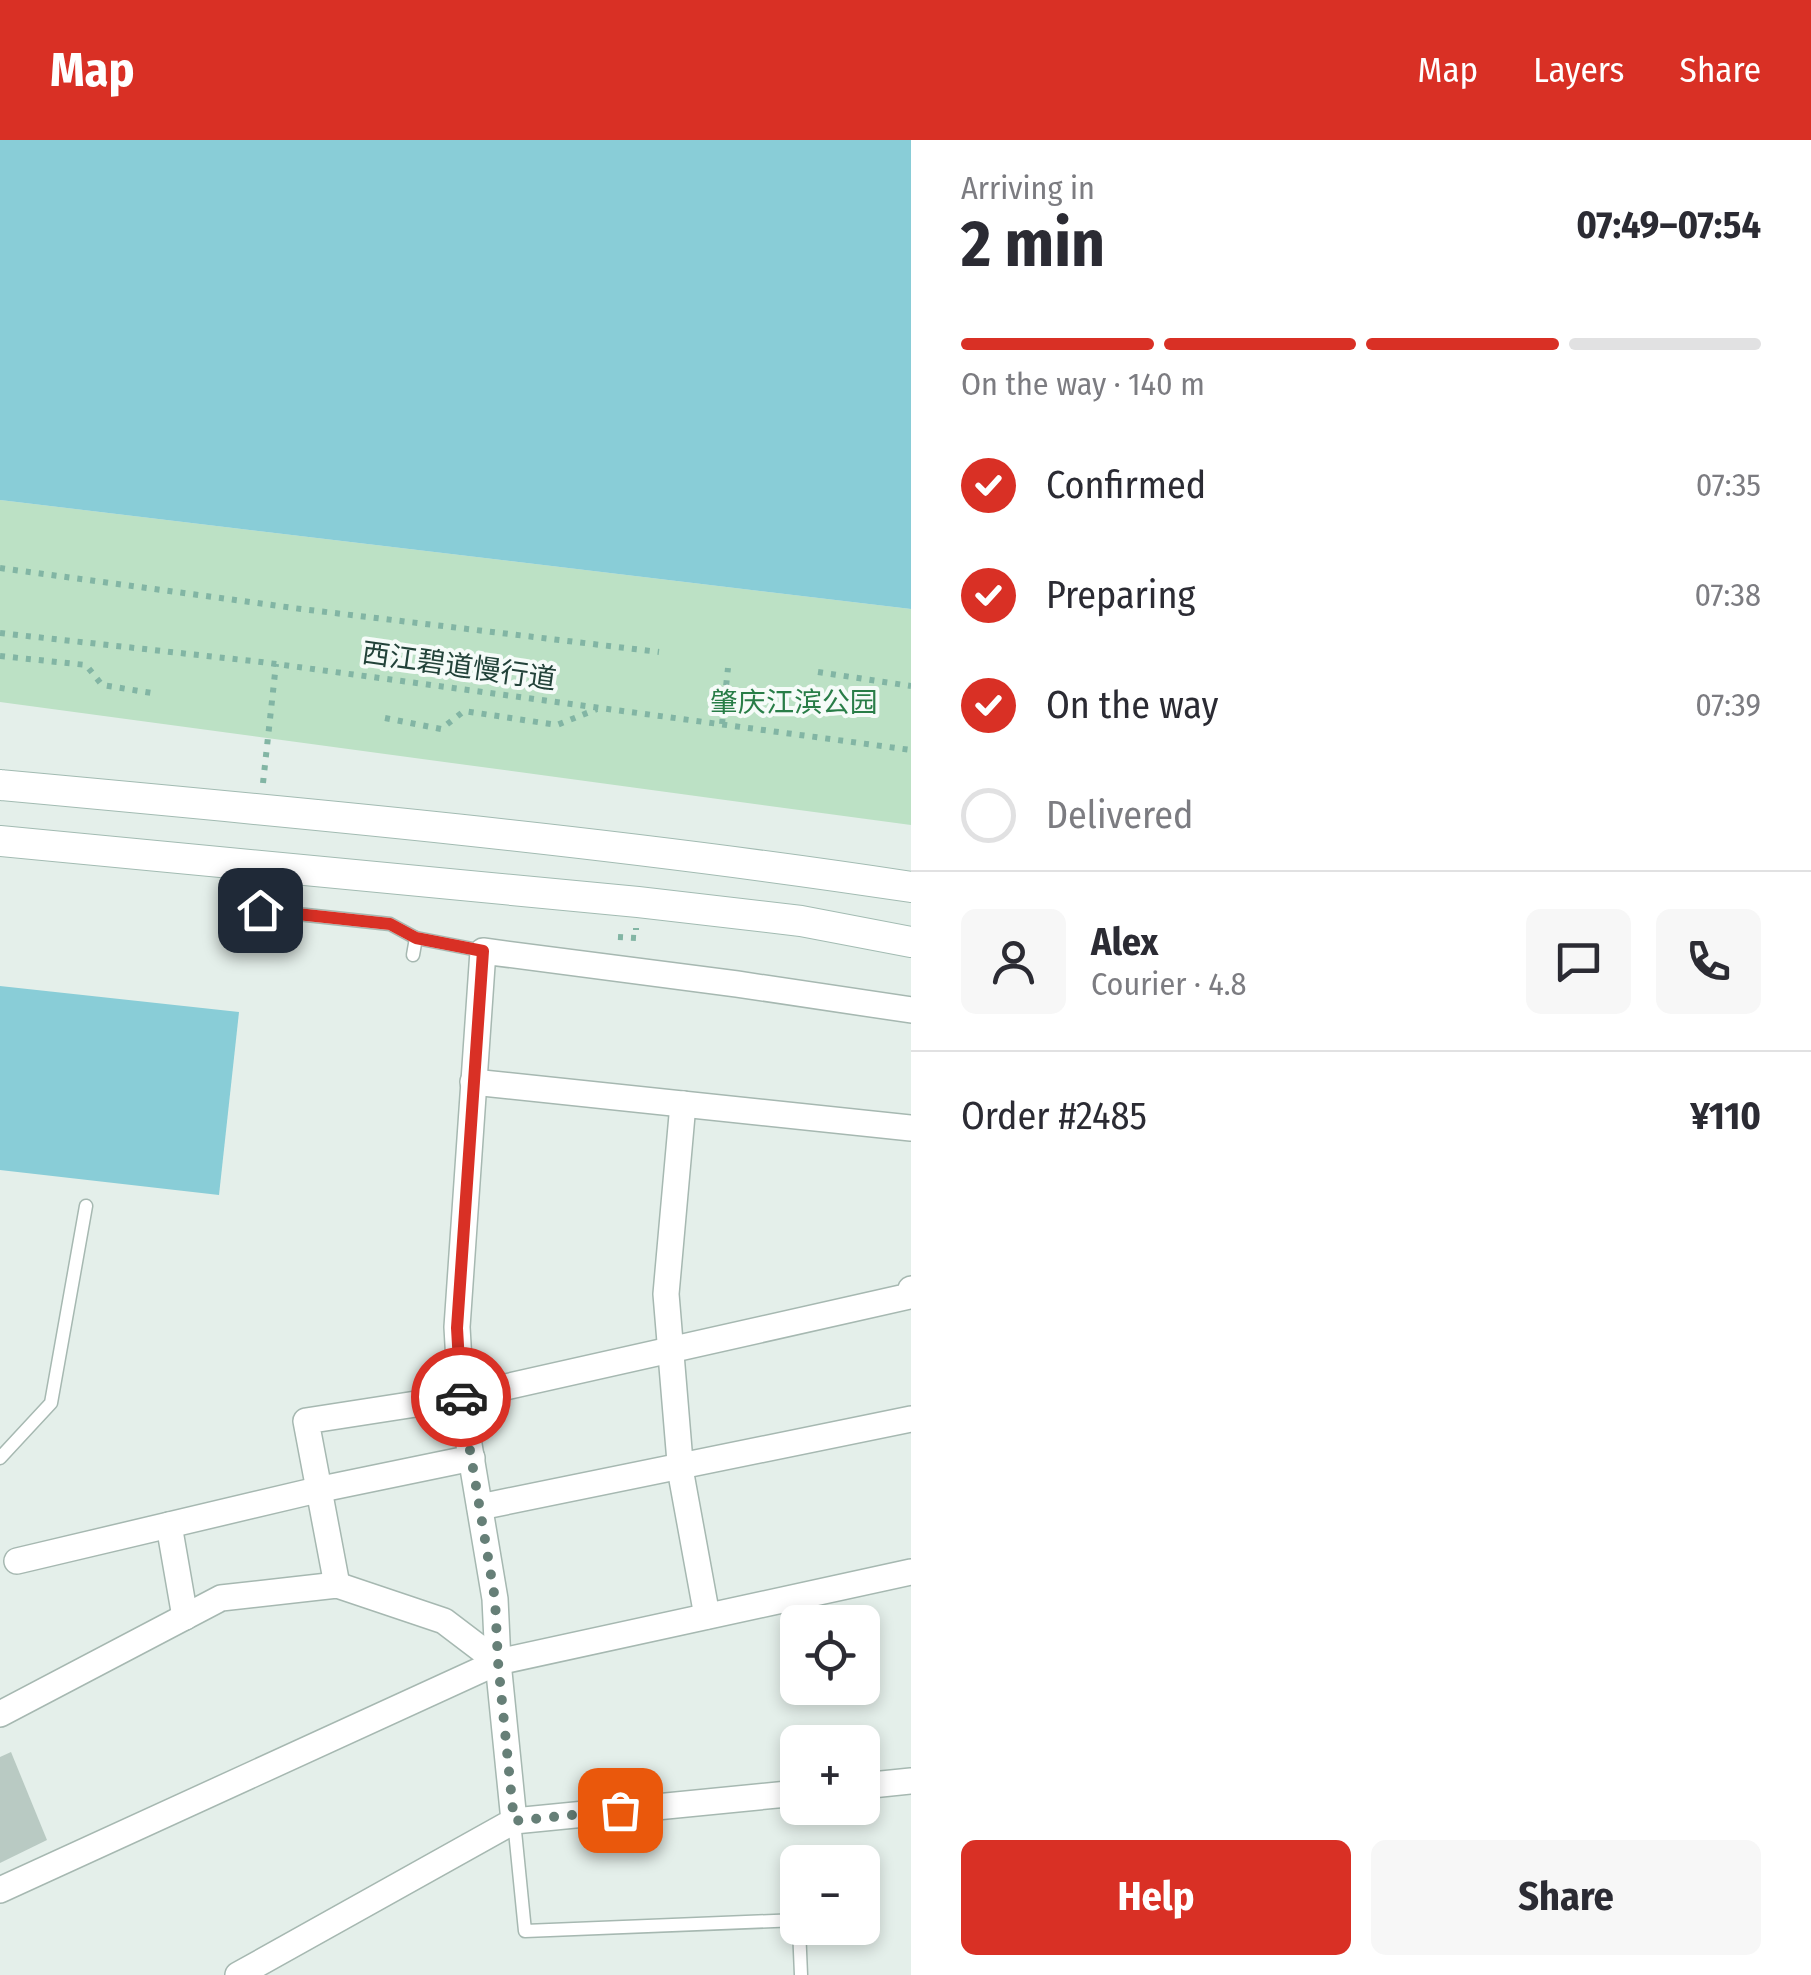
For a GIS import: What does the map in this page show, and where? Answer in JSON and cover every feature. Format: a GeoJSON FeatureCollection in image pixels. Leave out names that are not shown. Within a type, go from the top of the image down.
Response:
{"type":"FeatureCollection","features":[{"type":"Feature","properties":{"kind":"main road"},"geometry":{"type":"LineString","coordinates":[[0,785],[261,809],[812,872],[911,887]]}},
{"type":"Feature","properties":{"kind":"main road"},"geometry":{"type":"LineString","coordinates":[[0,841],[638,902],[801,921],[911,942]]}},
{"type":"Feature","properties":{"kind":"street"},"geometry":{"type":"LineString","coordinates":[[514,1821],[495,1599],[461,1397],[457,1328],[483,951],[911,1010]]}},
{"type":"Feature","properties":{"kind":"street"},"geometry":{"type":"LineString","coordinates":[[473,1082],[911,1128]]}},
{"type":"Feature","properties":{"kind":"street"},"geometry":{"type":"LineString","coordinates":[[683,1104],[666,1294],[680,1466],[707,1616]]}},
{"type":"Feature","properties":{"kind":"street"},"geometry":{"type":"LineString","coordinates":[[336,1585],[306,1420],[461,1397],[911,1298],[911,1289]]}},
{"type":"Feature","properties":{"kind":"street"},"geometry":{"type":"LineString","coordinates":[[480,1507],[911,1419]]}},
{"type":"Feature","properties":{"kind":"street"},"geometry":{"type":"LineString","coordinates":[[17,1561],[317,1490],[472,1458]]}},
{"type":"Feature","properties":{"kind":"street"},"geometry":{"type":"LineString","coordinates":[[169,1526],[185,1617]]}},
{"type":"Feature","properties":{"kind":"street"},"geometry":{"type":"LineString","coordinates":[[0,1890],[498,1662],[911,1572]]}},
{"type":"Feature","properties":{"kind":"street"},"geometry":{"type":"LineString","coordinates":[[0,1714],[221,1598],[336,1585],[444,1621],[498,1662]]}},
{"type":"Feature","properties":{"kind":"street"},"geometry":{"type":"LineString","coordinates":[[880,1785],[911,1782]]}},
{"type":"Feature","properties":{"kind":"street"},"geometry":{"type":"LineString","coordinates":[[238,1975],[514,1821],[780,1795]]}},
{"type":"Feature","properties":{"kind":"lane"},"geometry":{"type":"LineString","coordinates":[[260,910],[390,924],[416,938],[483,951]]}},
{"type":"Feature","properties":{"kind":"lane"},"geometry":{"type":"LineString","coordinates":[[413,955],[416,938]]}},
{"type":"Feature","properties":{"kind":"lane"},"geometry":{"type":"LineString","coordinates":[[0,1458],[51,1402],[86,1206]]}},
{"type":"Feature","properties":{"kind":"lane"},"geometry":{"type":"LineString","coordinates":[[514,1821],[525,1930],[780,1924]]}},
{"type":"Feature","properties":{"kind":"lane"},"geometry":{"type":"LineString","coordinates":[[799,1945],[801,1975]]}},
{"type":"Feature","properties":{"kind":"path"},"geometry":{"type":"LineString","coordinates":[[0,568],[659,652]]}},
{"type":"Feature","properties":{"kind":"path","name":"西江碧道慢行道"},"geometry":{"type":"LineString","coordinates":[[0,633],[276,664],[911,750]]}},
{"type":"Feature","properties":{"kind":"path"},"geometry":{"type":"LineString","coordinates":[[0,656],[86,665],[102,685],[152,692]]}},
{"type":"Feature","properties":{"kind":"path"},"geometry":{"type":"LineString","coordinates":[[261,809],[276,664]]}},
{"type":"Feature","properties":{"kind":"path"},"geometry":{"type":"LineString","coordinates":[[722,724],[728,668]]}},
{"type":"Feature","properties":{"kind":"path"},"geometry":{"type":"LineString","coordinates":[[818,672],[911,686]]}},
{"type":"Feature","properties":{"kind":"path"},"geometry":{"type":"LineString","coordinates":[[385,718],[441,729],[464,712],[557,726],[600,708]]}},
{"type":"Feature","properties":{"kind":"green space","name":"肇庆江滨公园"},"geometry":{"type":"Polygon","coordinates":[[[0,500],[911,609],[911,825],[0,702],[0,500]]]}},
{"type":"Feature","properties":{"kind":"water"},"geometry":{"type":"Polygon","coordinates":[[[0,140],[911,140],[911,609],[0,500],[0,140]]]}},
{"type":"Feature","properties":{"kind":"water"},"geometry":{"type":"Polygon","coordinates":[[[0,986],[239,1012],[219,1195],[0,1170],[0,986]]]}},
{"type":"Feature","properties":{"kind":"building"},"geometry":{"type":"Polygon","coordinates":[[[11,1752],[47,1840],[0,1863],[0,1757],[11,1752]]]}},
{"type":"Feature","properties":{"kind":"way so far"},"geometry":{"type":"LineString","coordinates":[[461,1397],[495,1599],[514,1821],[620,1810]]}},
{"type":"Feature","properties":{"kind":"route"},"geometry":{"type":"LineString","coordinates":[[260,910],[390,924],[416,938],[483,951],[457,1328],[461,1397]]}}]}
